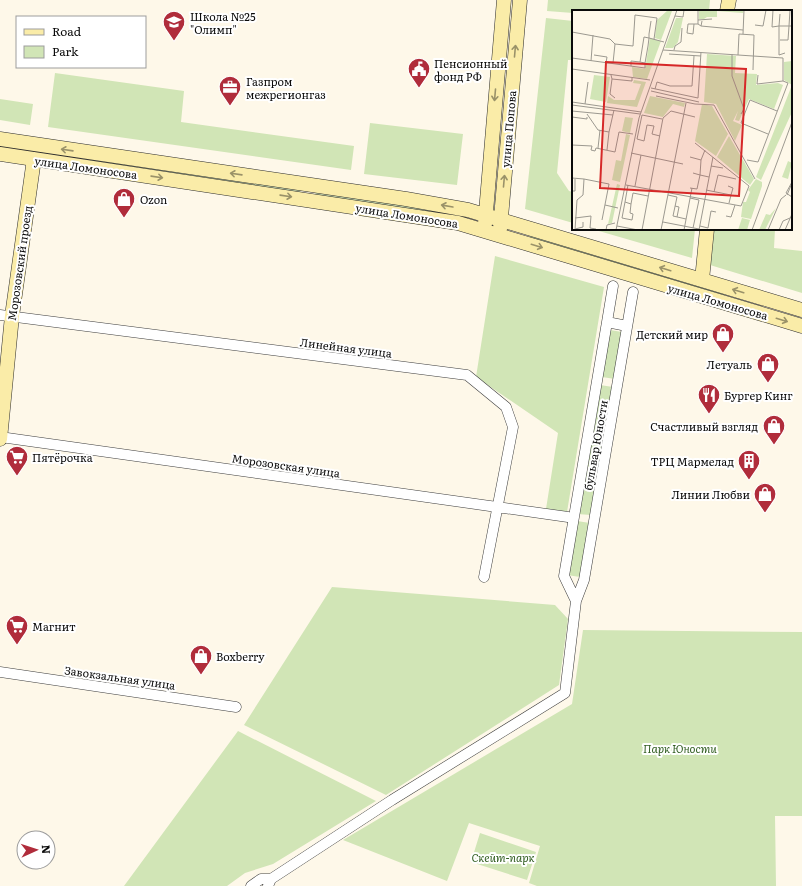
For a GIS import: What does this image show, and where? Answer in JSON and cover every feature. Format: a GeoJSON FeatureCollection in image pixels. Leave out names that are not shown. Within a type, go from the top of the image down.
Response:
{"type":"FeatureCollection","features":[{"type":"Feature","properties":{"kind":"main road","name":"улица Попова"},"geometry":{"type":"LineString","coordinates":[[484,231],[504,0]]}},
{"type":"Feature","properties":{"kind":"main road","name":"улица Попова"},"geometry":{"type":"LineString","coordinates":[[499,235],[520,0]]}},
{"type":"Feature","properties":{"kind":"main road"},"geometry":{"type":"LineString","coordinates":[[727,10],[728,0]]}},
{"type":"Feature","properties":{"kind":"main road","name":"улица Ломоносова"},"geometry":{"type":"LineString","coordinates":[[0,140],[429,203],[485,215],[802,310]]}},
{"type":"Feature","properties":{"kind":"main road","name":"улица Ломоносова"},"geometry":{"type":"LineString","coordinates":[[0,154],[450,221],[802,326]]}},
{"type":"Feature","properties":{"kind":"main road","name":"Морозовский проезд"},"geometry":{"type":"LineString","coordinates":[[0,438],[6,316],[34,159]]}},
{"type":"Feature","properties":{"kind":"main road"},"geometry":{"type":"LineString","coordinates":[[307,199],[309,185]]}},
{"type":"Feature","properties":{"kind":"main road"},"geometry":{"type":"LineString","coordinates":[[702,280],[707,230]]}},
{"type":"Feature","properties":{"kind":"street"},"geometry":{"type":"LineString","coordinates":[[576,601],[564,576],[613,286]]}},
{"type":"Feature","properties":{"kind":"street","name":"бульвар Юности"},"geometry":{"type":"LineString","coordinates":[[270,882],[392,800],[565,693],[576,601],[584,580],[633,292]]}},
{"type":"Feature","properties":{"kind":"street","name":"Линейная улица"},"geometry":{"type":"LineString","coordinates":[[6,316],[467,375],[506,407],[513,427],[484,577]]}},
{"type":"Feature","properties":{"kind":"street"},"geometry":{"type":"LineString","coordinates":[[607,322],[628,326]]}},
{"type":"Feature","properties":{"kind":"street","name":"Морозовская улица"},"geometry":{"type":"LineString","coordinates":[[0,438],[498,506],[568,517]]}},
{"type":"Feature","properties":{"kind":"street","name":"Завокзальная улица"},"geometry":{"type":"LineString","coordinates":[[0,672],[236,706]]}},
{"type":"Feature","properties":{"kind":"street"},"geometry":{"type":"LineString","coordinates":[[251,886],[261,879],[270,882]]}},
{"type":"Feature","properties":{"kind":"green space"},"geometry":{"type":"Polygon","coordinates":[[[548,0],[710,0],[709,10],[572,10],[572,13],[547,11],[548,0]]]}},
{"type":"Feature","properties":{"kind":"green space"},"geometry":{"type":"Polygon","coordinates":[[[546,18],[572,21],[572,60],[568,60],[557,173],[569,191],[572,192],[572,223],[525,209],[546,18]]]}},
{"type":"Feature","properties":{"kind":"green space"},"geometry":{"type":"Polygon","coordinates":[[[55,73],[184,91],[181,122],[354,146],[351,170],[48,127],[55,73]]]}},
{"type":"Feature","properties":{"kind":"green space"},"geometry":{"type":"Polygon","coordinates":[[[0,99],[33,104],[30,125],[0,120],[0,99]]]}},
{"type":"Feature","properties":{"kind":"green space"},"geometry":{"type":"Polygon","coordinates":[[[370,123],[463,134],[457,185],[364,174],[370,123]]]}},
{"type":"Feature","properties":{"kind":"green space"},"geometry":{"type":"Polygon","coordinates":[[[0,144],[301,188],[300,193],[0,148],[0,144]]]}},
{"type":"Feature","properties":{"kind":"green space"},"geometry":{"type":"Polygon","coordinates":[[[316,191],[455,212],[454,217],[315,195],[316,191]]]}},
{"type":"Feature","properties":{"kind":"green space"},"geometry":{"type":"Polygon","coordinates":[[[595,230],[695,230],[692,258],[595,230]]]}},
{"type":"Feature","properties":{"kind":"green space"},"geometry":{"type":"Polygon","coordinates":[[[713,230],[775,230],[774,248],[802,251],[802,293],[710,265],[713,230]]]}},
{"type":"Feature","properties":{"kind":"green space"},"geometry":{"type":"Polygon","coordinates":[[[531,234],[725,292],[724,298],[529,239],[531,234]]]}},
{"type":"Feature","properties":{"kind":"green space"},"geometry":{"type":"Polygon","coordinates":[[[495,256],[604,287],[567,512],[546,509],[558,433],[476,377],[495,256]]]}},
{"type":"Feature","properties":{"kind":"green space"},"geometry":{"type":"Polygon","coordinates":[[[610,330],[622,332],[615,379],[602,377],[610,330]]]}},
{"type":"Feature","properties":{"kind":"green space"},"geometry":{"type":"Polygon","coordinates":[[[600,385],[613,387],[599,469],[586,466],[600,385]]]}},
{"type":"Feature","properties":{"kind":"green space"},"geometry":{"type":"Polygon","coordinates":[[[585,471],[598,473],[591,515],[577,514],[585,471]]]}},
{"type":"Feature","properties":{"kind":"green space"},"geometry":{"type":"Polygon","coordinates":[[[577,521],[590,523],[580,577],[567,575],[577,521]]]}},
{"type":"Feature","properties":{"kind":"green space"},"geometry":{"type":"Polygon","coordinates":[[[332,587],[555,605],[568,619],[559,685],[386,795],[244,725],[332,587]]]}},
{"type":"Feature","properties":{"kind":"green space","name":"Парк Юности"},"geometry":{"type":"Polygon","coordinates":[[[583,630],[802,632],[802,816],[775,816],[776,886],[537,886],[529,883],[540,846],[469,823],[447,881],[343,840],[572,704],[583,630]]]}},
{"type":"Feature","properties":{"kind":"green space"},"geometry":{"type":"Polygon","coordinates":[[[238,731],[376,801],[273,864],[245,873],[227,886],[124,886],[238,731]]]}},
{"type":"Feature","properties":{"kind":"green space","name":"Скейт-парк"},"geometry":{"type":"Polygon","coordinates":[[[480,833],[536,852],[527,880],[471,862],[480,833]]]}},
{"type":"Feature","properties":{"kind":"place","name":"Школа №25 \"Олимп\""},"geometry":{"type":"Point","coordinates":[174,42]}},
{"type":"Feature","properties":{"kind":"place","name":"Пенсионный фонд РФ"},"geometry":{"type":"Point","coordinates":[419,88]}},
{"type":"Feature","properties":{"kind":"place","name":"Газпром межрегионгаз"},"geometry":{"type":"Point","coordinates":[230,106]}},
{"type":"Feature","properties":{"kind":"place","name":"Ozon"},"geometry":{"type":"Point","coordinates":[124,218]}},
{"type":"Feature","properties":{"kind":"place","name":"Детский мир"},"geometry":{"type":"Point","coordinates":[723,354]}},
{"type":"Feature","properties":{"kind":"place","name":"Летуаль"},"geometry":{"type":"Point","coordinates":[768,384]}},
{"type":"Feature","properties":{"kind":"place","name":"Бургер Кинг"},"geometry":{"type":"Point","coordinates":[709,414]}},
{"type":"Feature","properties":{"kind":"place","name":"Счастливый взгляд"},"geometry":{"type":"Point","coordinates":[774,446]}},
{"type":"Feature","properties":{"kind":"place","name":"Пятёрочка"},"geometry":{"type":"Point","coordinates":[17,476]}},
{"type":"Feature","properties":{"kind":"place","name":"ТРЦ Мармелад"},"geometry":{"type":"Point","coordinates":[749,480]}},
{"type":"Feature","properties":{"kind":"place","name":"Линии Любви"},"geometry":{"type":"Point","coordinates":[765,514]}},
{"type":"Feature","properties":{"kind":"place","name":"Магнит"},"geometry":{"type":"Point","coordinates":[17,646]}},
{"type":"Feature","properties":{"kind":"place","name":"Boxberry"},"geometry":{"type":"Point","coordinates":[201,676]}}]}
